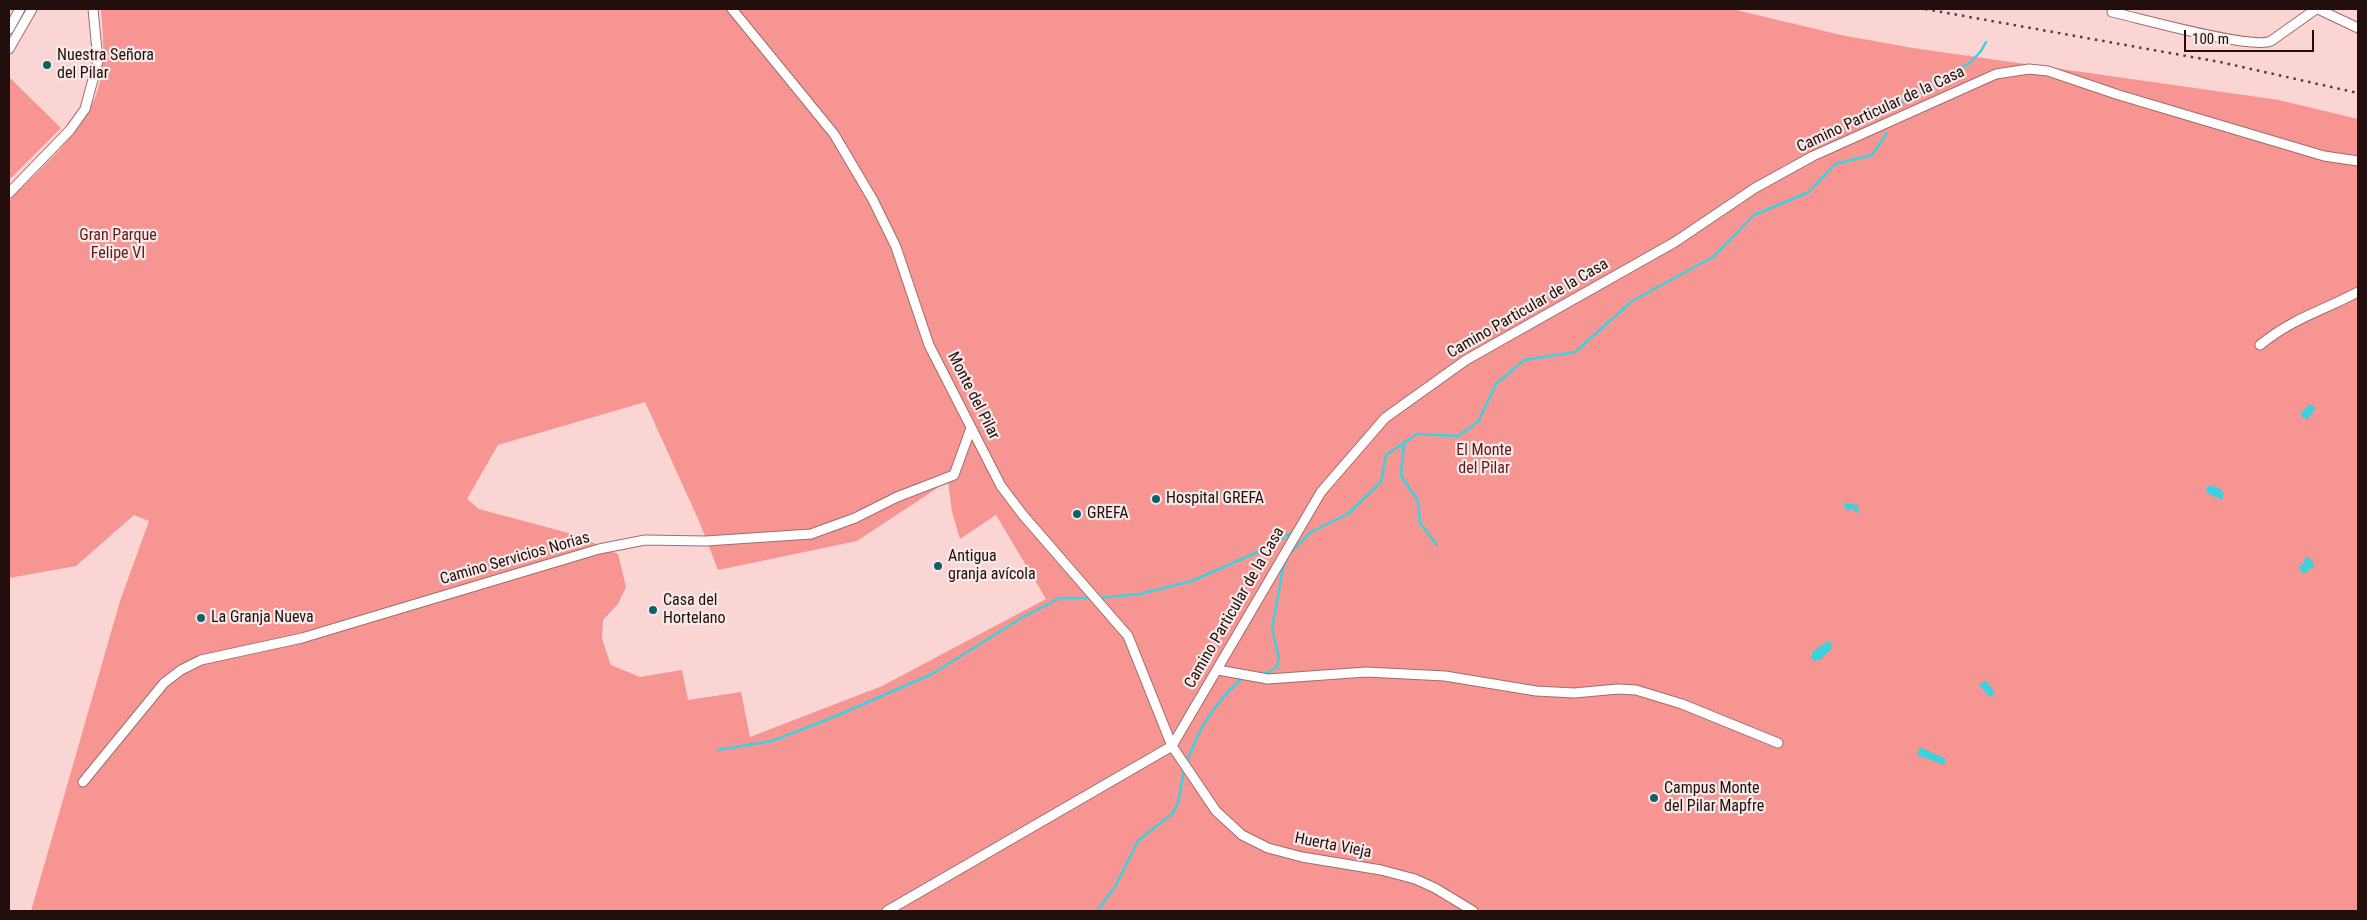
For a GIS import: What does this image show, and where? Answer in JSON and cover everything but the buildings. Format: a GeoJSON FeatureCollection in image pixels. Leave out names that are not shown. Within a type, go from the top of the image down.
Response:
{"type":"FeatureCollection","features":[{"type":"Feature","properties":{"kind":"street"},"geometry":{"type":"LineString","coordinates":[[9,28],[20,9]]}},
{"type":"Feature","properties":{"kind":"street"},"geometry":{"type":"LineString","coordinates":[[9,49],[32,9]]}},
{"type":"Feature","properties":{"kind":"street"},"geometry":{"type":"LineString","coordinates":[[9,193],[70,130],[85,109],[98,61],[93,9]]}},
{"type":"Feature","properties":{"kind":"street","name":"Monte del Pilar"},"geometry":{"type":"LineString","coordinates":[[732,9],[834,134],[873,200],[896,247],[929,345],[1001,486],[1089,593],[1128,636],[1172,746],[1200,790]]}},
{"type":"Feature","properties":{"kind":"street"},"geometry":{"type":"LineString","coordinates":[[2112,12],[2214,36],[2263,43],[2271,41],[2317,9],[2358,28]]}},
{"type":"Feature","properties":{"kind":"street","name":"Camino Particular de la Casa"},"geometry":{"type":"LineString","coordinates":[[887,911],[1172,746],[1218,670],[1263,587],[1321,492],[1385,418],[1466,360],[1675,242],[1755,188],[1813,156],[1996,74],[2029,69],[2048,71],[2119,95],[2324,156],[2358,161]]}},
{"type":"Feature","properties":{"kind":"street"},"geometry":{"type":"LineString","coordinates":[[2260,345],[2274,333],[2309,313],[2358,292]]}},
{"type":"Feature","properties":{"kind":"street","name":"Camino Servicios Norias"},"geometry":{"type":"LineString","coordinates":[[84,782],[164,683],[182,670],[201,660],[302,638],[599,549],[645,540],[706,541],[811,534],[855,518],[897,497],[954,476],[971,428]]}},
{"type":"Feature","properties":{"kind":"street"},"geometry":{"type":"LineString","coordinates":[[1218,670],[1268,680],[1366,672],[1445,676],[1536,691],[1574,693],[1618,689],[1636,690],[1682,704],[1778,744]]}},
{"type":"Feature","properties":{"kind":"street","name":"Huerta Vieja"},"geometry":{"type":"LineString","coordinates":[[1200,790],[1216,811],[1242,835],[1268,848],[1302,858],[1381,870],[1415,879],[1435,888],[1473,911]]}},
{"type":"Feature","properties":{"kind":"green space","name":"El Monte del Pilar"},"geometry":{"type":"Polygon","coordinates":[[[101,9],[1732,9],[1841,35],[1913,48],[2279,100],[2358,119],[2358,911],[31,911],[120,601],[149,521],[134,515],[76,566],[9,578],[9,200],[59,150],[91,107],[102,72],[101,9]],[[645,402],[498,445],[467,499],[479,509],[576,535],[618,554],[626,587],[618,604],[603,620],[602,639],[611,665],[640,677],[682,670],[688,700],[741,692],[750,737],[882,686],[1046,599],[996,515],[960,539],[952,512],[948,481],[857,541],[718,570],[699,521],[645,402]]]}},
{"type":"Feature","properties":{"kind":"green space"},"geometry":{"type":"Polygon","coordinates":[[[9,77],[61,128],[9,180],[9,77]]]}},
{"type":"Feature","properties":{"kind":"water"},"geometry":{"type":"Polygon","coordinates":[[[2309,404],[2316,408],[2307,420],[2300,415],[2309,404]]]}},
{"type":"Feature","properties":{"kind":"water"},"geometry":{"type":"Polygon","coordinates":[[[2210,485],[2219,488],[2224,493],[2222,500],[2207,493],[2206,488],[2210,485]]]}},
{"type":"Feature","properties":{"kind":"water"},"geometry":{"type":"Polygon","coordinates":[[[1845,503],[1858,505],[1859,513],[1853,511],[1853,508],[1847,511],[1843,505],[1845,503]]]}},
{"type":"Feature","properties":{"kind":"water"},"geometry":{"type":"Polygon","coordinates":[[[2308,556],[2315,566],[2303,574],[2298,567],[2305,563],[2303,560],[2308,556]]]}},
{"type":"Feature","properties":{"kind":"water"},"geometry":{"type":"Polygon","coordinates":[[[1830,640],[1832,649],[1821,659],[1814,661],[1811,658],[1813,651],[1830,640]]]}},
{"type":"Feature","properties":{"kind":"water"},"geometry":{"type":"Polygon","coordinates":[[[1986,680],[1995,693],[1990,697],[1979,685],[1986,680]]]}},
{"type":"Feature","properties":{"kind":"water"},"geometry":{"type":"Polygon","coordinates":[[[1920,747],[1946,759],[1944,765],[1917,755],[1920,747]]]}},
{"type":"Feature","properties":{"kind":"waterway"},"geometry":{"type":"LineString","coordinates":[[1894,108],[1971,62],[1986,42]]}},
{"type":"Feature","properties":{"kind":"waterway"},"geometry":{"type":"LineString","coordinates":[[1250,673],[1268,673],[1277,667],[1279,658],[1272,629],[1283,568],[1289,554],[1311,532],[1348,514],[1381,482],[1386,455],[1417,434],[1458,436],[1478,422],[1496,384],[1524,360],[1575,352],[1632,301],[1713,257],[1754,215],[1809,192],[1835,164],[1872,155],[1887,133]]}},
{"type":"Feature","properties":{"kind":"waterway"},"geometry":{"type":"LineString","coordinates":[[1404,443],[1401,476],[1418,501],[1420,523],[1437,545]]}},
{"type":"Feature","properties":{"kind":"waterway"},"geometry":{"type":"LineString","coordinates":[[1099,598],[1139,594],[1192,581],[1269,547],[1291,533]]}},
{"type":"Feature","properties":{"kind":"waterway"},"geometry":{"type":"LineString","coordinates":[[718,750],[772,741],[831,718],[932,674],[1023,617],[1060,598],[1091,598]]}},
{"type":"Feature","properties":{"kind":"waterway"},"geometry":{"type":"LineString","coordinates":[[1187,763],[1196,739],[1208,717],[1223,697],[1241,679]]}},
{"type":"Feature","properties":{"kind":"waterway"},"geometry":{"type":"LineString","coordinates":[[1097,911],[1115,887],[1138,841],[1173,813],[1178,803],[1184,770]]}},
{"type":"Feature","properties":{"kind":"railway"},"geometry":{"type":"LineString","coordinates":[[1925,9],[2220,62],[2358,93]]}},
{"type":"Feature","properties":{"kind":"place","name":"Nuestra Señora del Pilar"},"geometry":{"type":"Point","coordinates":[47,65]}},
{"type":"Feature","properties":{"kind":"place","name":"Hospital GREFA"},"geometry":{"type":"Point","coordinates":[1156,499]}},
{"type":"Feature","properties":{"kind":"place","name":"GREFA"},"geometry":{"type":"Point","coordinates":[1077,514]}},
{"type":"Feature","properties":{"kind":"place","name":"Antigua granja avícola"},"geometry":{"type":"Point","coordinates":[938,566]}},
{"type":"Feature","properties":{"kind":"place","name":"Casa del Hortelano"},"geometry":{"type":"Point","coordinates":[653,610]}},
{"type":"Feature","properties":{"kind":"place","name":"La Granja Nueva"},"geometry":{"type":"Point","coordinates":[201,618]}},
{"type":"Feature","properties":{"kind":"place","name":"Campus Monte del Pilar Mapfre"},"geometry":{"type":"Point","coordinates":[1654,798]}},
{"type":"Feature","properties":{"kind":"park label","name":"Gran Parque Felipe VI"},"geometry":{"type":"Point","coordinates":[118,245]}}]}
